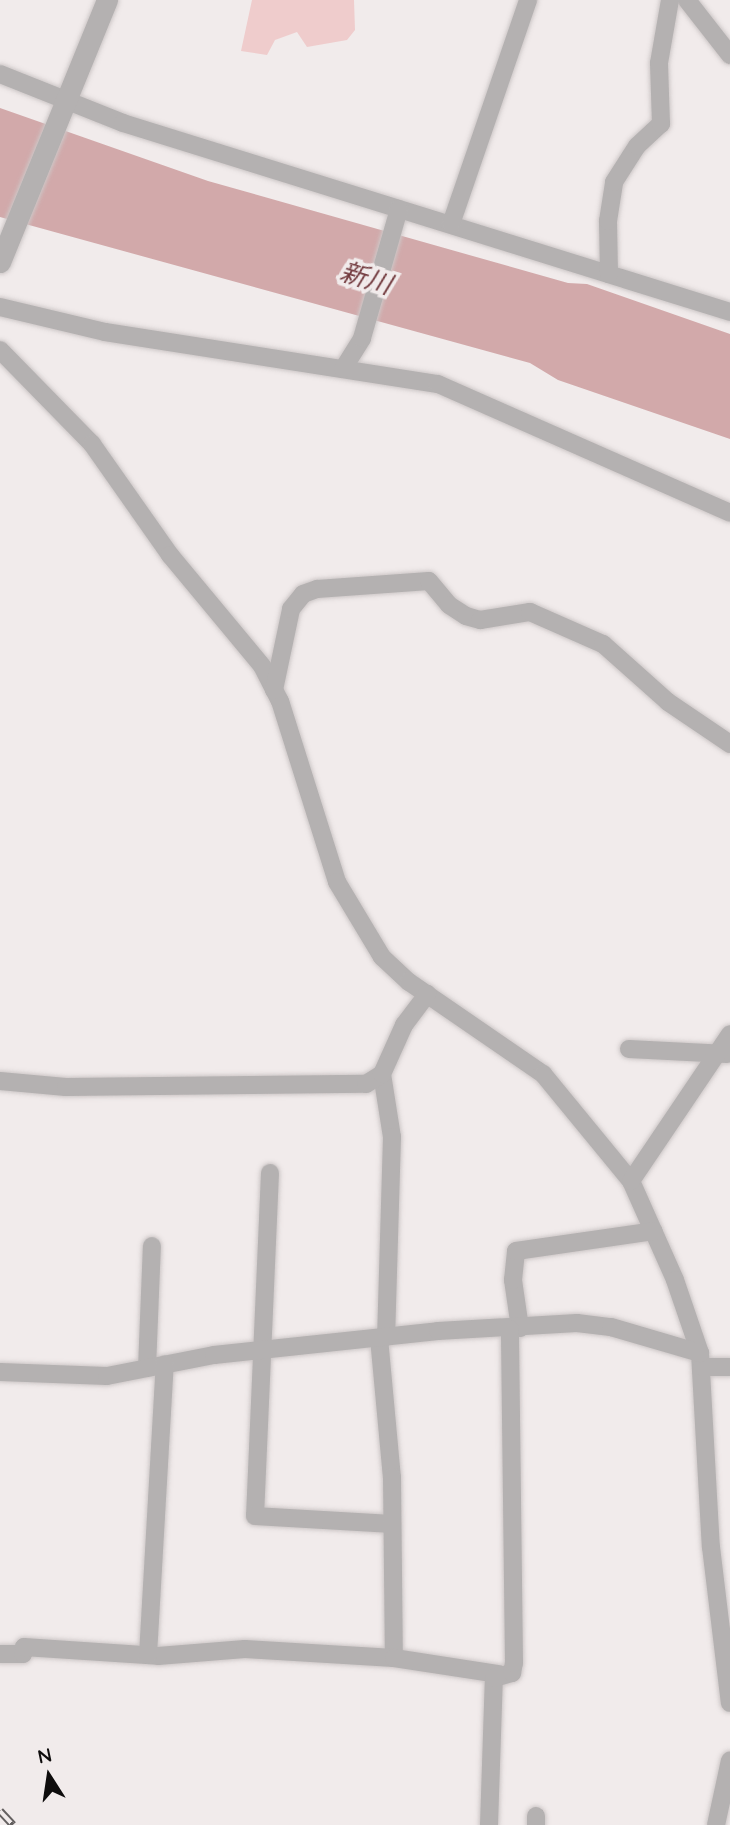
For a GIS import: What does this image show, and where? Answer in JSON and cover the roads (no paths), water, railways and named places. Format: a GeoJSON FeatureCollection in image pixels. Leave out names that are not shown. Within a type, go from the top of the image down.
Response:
{"type":"FeatureCollection","features":[{"type":"Feature","properties":{"kind":"street"},"geometry":{"type":"LineString","coordinates":[[0,262],[107,0]]}},
{"type":"Feature","properties":{"kind":"street"},"geometry":{"type":"LineString","coordinates":[[451,225],[528,0]]}},
{"type":"Feature","properties":{"kind":"street"},"geometry":{"type":"LineString","coordinates":[[609,274],[608,221],[614,182],[637,146],[662,124],[659,63],[670,0]]}},
{"type":"Feature","properties":{"kind":"street"},"geometry":{"type":"LineString","coordinates":[[687,0],[730,55]]}},
{"type":"Feature","properties":{"kind":"street"},"geometry":{"type":"LineString","coordinates":[[0,74],[65,105],[398,214],[451,225],[730,312]]}},
{"type":"Feature","properties":{"kind":"street"},"geometry":{"type":"LineString","coordinates":[[343,369],[362,338],[398,214]]}},
{"type":"Feature","properties":{"kind":"street"},"geometry":{"type":"LineString","coordinates":[[0,307],[105,332],[438,384],[472,396],[730,513]]}},
{"type":"Feature","properties":{"kind":"street"},"geometry":{"type":"LineString","coordinates":[[0,350],[92,444],[170,555],[239,633],[274,690],[337,882],[383,957],[427,993],[543,1074],[631,1181],[654,1231],[701,1360],[711,1547],[730,1703]]}},
{"type":"Feature","properties":{"kind":"street"},"geometry":{"type":"LineString","coordinates":[[274,690],[291,609],[303,594],[317,589],[429,581],[449,605],[466,616],[480,620],[530,612],[603,644],[668,702],[730,744]]}},
{"type":"Feature","properties":{"kind":"street"},"geometry":{"type":"LineString","coordinates":[[394,1658],[392,1524],[382,1337],[392,1137],[382,1074],[404,1025],[427,993]]}},
{"type":"Feature","properties":{"kind":"street"},"geometry":{"type":"LineString","coordinates":[[631,1181],[724,1053],[730,1034]]}},
{"type":"Feature","properties":{"kind":"street"},"geometry":{"type":"LineString","coordinates":[[629,1049],[724,1053]]}},
{"type":"Feature","properties":{"kind":"street"},"geometry":{"type":"LineString","coordinates":[[0,1081],[66,1087],[344,1085],[366,1084],[382,1074]]}},
{"type":"Feature","properties":{"kind":"street"},"geometry":{"type":"LineString","coordinates":[[270,1173],[255,1516],[392,1524]]}},
{"type":"Feature","properties":{"kind":"street"},"geometry":{"type":"LineString","coordinates":[[0,1654],[23,1654],[24,1647],[148,1655],[245,1649],[394,1658],[499,1674],[512,1673],[515,1329],[513,1280],[516,1251],[654,1231]]}},
{"type":"Feature","properties":{"kind":"street"},"geometry":{"type":"LineString","coordinates":[[147,1368],[152,1246]]}},
{"type":"Feature","properties":{"kind":"street"},"geometry":{"type":"LineString","coordinates":[[0,1372],[107,1376],[165,1364],[382,1337],[577,1323],[611,1327],[701,1360],[730,1367]]}},
{"type":"Feature","properties":{"kind":"street"},"geometry":{"type":"LineString","coordinates":[[148,1655],[165,1364]]}},
{"type":"Feature","properties":{"kind":"street"},"geometry":{"type":"LineString","coordinates":[[489,1825],[494,1678],[499,1674]]}},
{"type":"Feature","properties":{"kind":"street"},"geometry":{"type":"LineString","coordinates":[[716,1825],[730,1760]]}},
{"type":"Feature","properties":{"kind":"water","name":"新川"},"geometry":{"type":"Polygon","coordinates":[[[0,108],[208,181],[568,283],[587,284],[730,334],[730,439],[558,380],[530,363],[0,217],[0,108]]]}},
{"type":"Feature","properties":{"kind":"railway"},"geometry":{"type":"LineString","coordinates":[[0,1811],[13,1825]]}}]}
